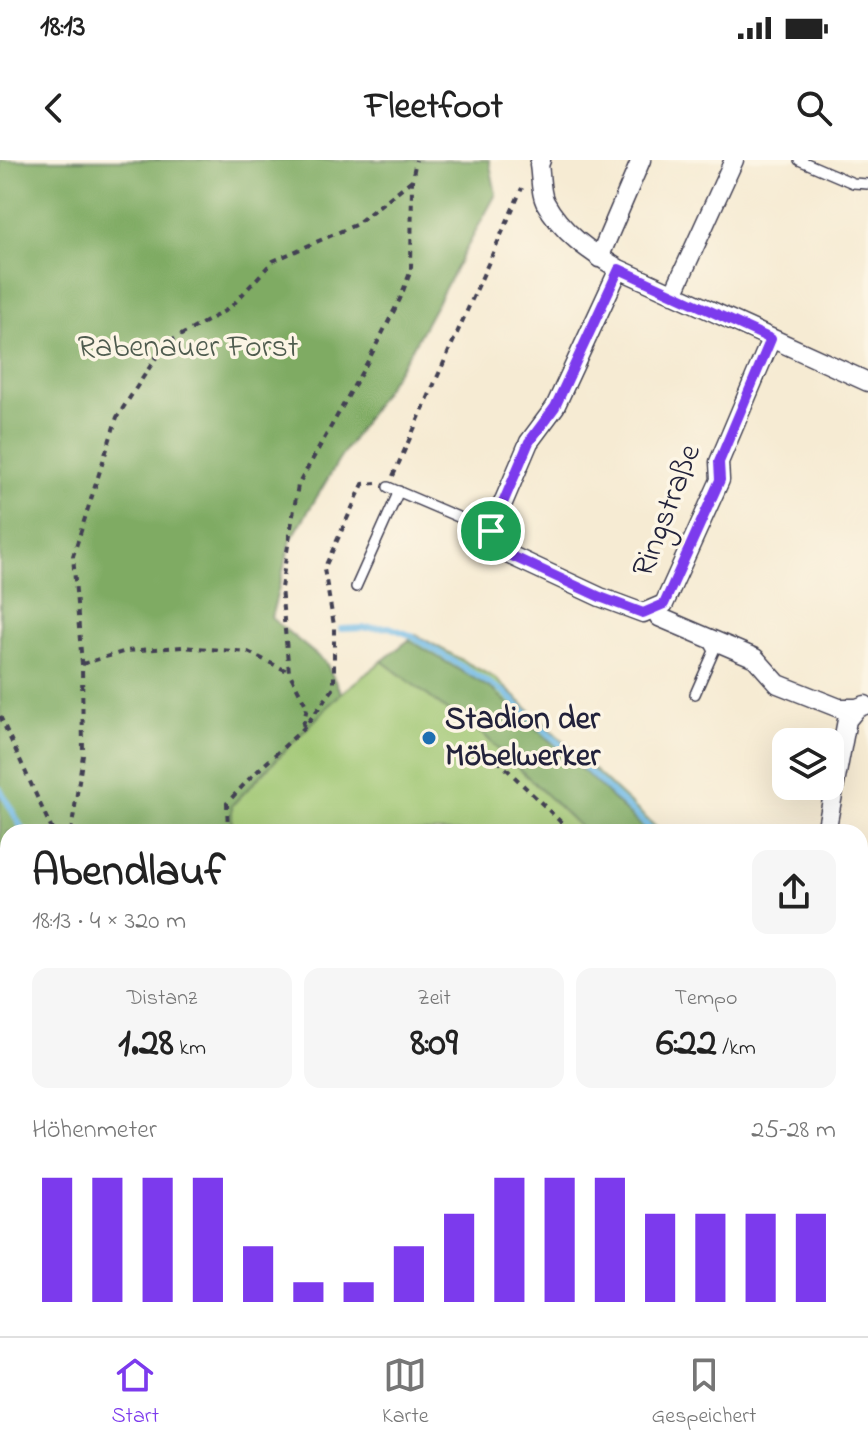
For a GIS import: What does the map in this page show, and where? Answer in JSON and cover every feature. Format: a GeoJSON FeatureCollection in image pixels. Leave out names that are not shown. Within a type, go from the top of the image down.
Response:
{"type":"FeatureCollection","features":[{"type":"Feature","properties":{"kind":"street"},"geometry":{"type":"LineString","coordinates":[[599,258],[641,160]]}},
{"type":"Feature","properties":{"kind":"street"},"geometry":{"type":"LineString","coordinates":[[673,294],[734,160]]}},
{"type":"Feature","properties":{"kind":"street"},"geometry":{"type":"LineString","coordinates":[[540,162],[544,201],[575,240],[599,258],[868,382]]}},
{"type":"Feature","properties":{"kind":"street"},"geometry":{"type":"LineString","coordinates":[[491,531],[529,442],[555,407],[619,269]]}},
{"type":"Feature","properties":{"kind":"street","name":"Ringstraße"},"geometry":{"type":"LineString","coordinates":[[491,531],[499,550],[600,597],[643,613],[657,612],[664,604],[720,480],[719,462],[771,339]]}},
{"type":"Feature","properties":{"kind":"street"},"geometry":{"type":"LineString","coordinates":[[657,612],[755,658],[778,684],[839,708],[862,706]]}},
{"type":"Feature","properties":{"kind":"street"},"geometry":{"type":"LineString","coordinates":[[828,824],[847,720],[862,706]]}},
{"type":"Feature","properties":{"kind":"lane"},"geometry":{"type":"LineString","coordinates":[[799,160],[853,183],[868,184]]}},
{"type":"Feature","properties":{"kind":"lane"},"geometry":{"type":"LineString","coordinates":[[388,487],[491,531]]}},
{"type":"Feature","properties":{"kind":"lane"},"geometry":{"type":"LineString","coordinates":[[356,587],[399,491]]}},
{"type":"Feature","properties":{"kind":"lane"},"geometry":{"type":"LineString","coordinates":[[657,612],[661,622],[710,643],[714,651],[695,694]]}},
{"type":"Feature","properties":{"kind":"path"},"geometry":{"type":"LineString","coordinates":[[303,729],[307,707],[289,672],[281,588],[298,485],[368,361],[400,299],[411,270],[412,180],[416,160]]}},
{"type":"Feature","properties":{"kind":"path"},"geometry":{"type":"LineString","coordinates":[[228,824],[227,803],[303,729],[334,688],[334,625],[324,569],[363,484],[373,482],[388,487],[508,218],[527,178],[540,162]]}},
{"type":"Feature","properties":{"kind":"path"},"geometry":{"type":"LineString","coordinates":[[72,824],[83,755],[82,664],[73,556],[117,417],[165,344],[230,308],[273,261],[355,225],[412,180]]}},
{"type":"Feature","properties":{"kind":"path"},"geometry":{"type":"LineString","coordinates":[[82,664],[126,651],[182,647],[248,652],[289,672]]}},
{"type":"Feature","properties":{"kind":"path"},"geometry":{"type":"LineString","coordinates":[[0,716],[49,824]]}},
{"type":"Feature","properties":{"kind":"path"},"geometry":{"type":"LineString","coordinates":[[480,743],[563,824]]}},
{"type":"Feature","properties":{"kind":"green space","name":"Rabenauer Forst"},"geometry":{"type":"Polygon","coordinates":[[[0,160],[489,160],[496,194],[414,345],[291,540],[271,618],[326,663],[341,693],[232,805],[232,824],[0,824],[0,160]]]}},
{"type":"Feature","properties":{"kind":"green space","name":"Stadion der Möbelwerker"},"geometry":{"type":"Polygon","coordinates":[[[416,635],[495,678],[652,824],[232,824],[232,805],[341,693],[416,635]]]}},
{"type":"Feature","properties":{"kind":"green space"},"geometry":{"type":"Polygon","coordinates":[[[409,640],[493,690],[639,824],[577,824],[484,735],[382,661],[409,640]]]}},
{"type":"Feature","properties":{"kind":"waterway"},"geometry":{"type":"LineString","coordinates":[[341,629],[389,627],[410,635],[504,692],[645,824]]}},
{"type":"Feature","properties":{"kind":"waterway"},"geometry":{"type":"LineString","coordinates":[[0,789],[20,824]]}},
{"type":"Feature","properties":{"kind":"place","name":"Stadion der Möbelwerker"},"geometry":{"type":"Point","coordinates":[429,738]}},
{"type":"Feature","properties":{"kind":"route"},"geometry":{"type":"LineString","coordinates":[[619,269],[771,339],[719,462],[720,480],[664,604],[643,613],[600,597],[499,550],[491,531],[529,442],[555,407],[619,269]]}}]}
